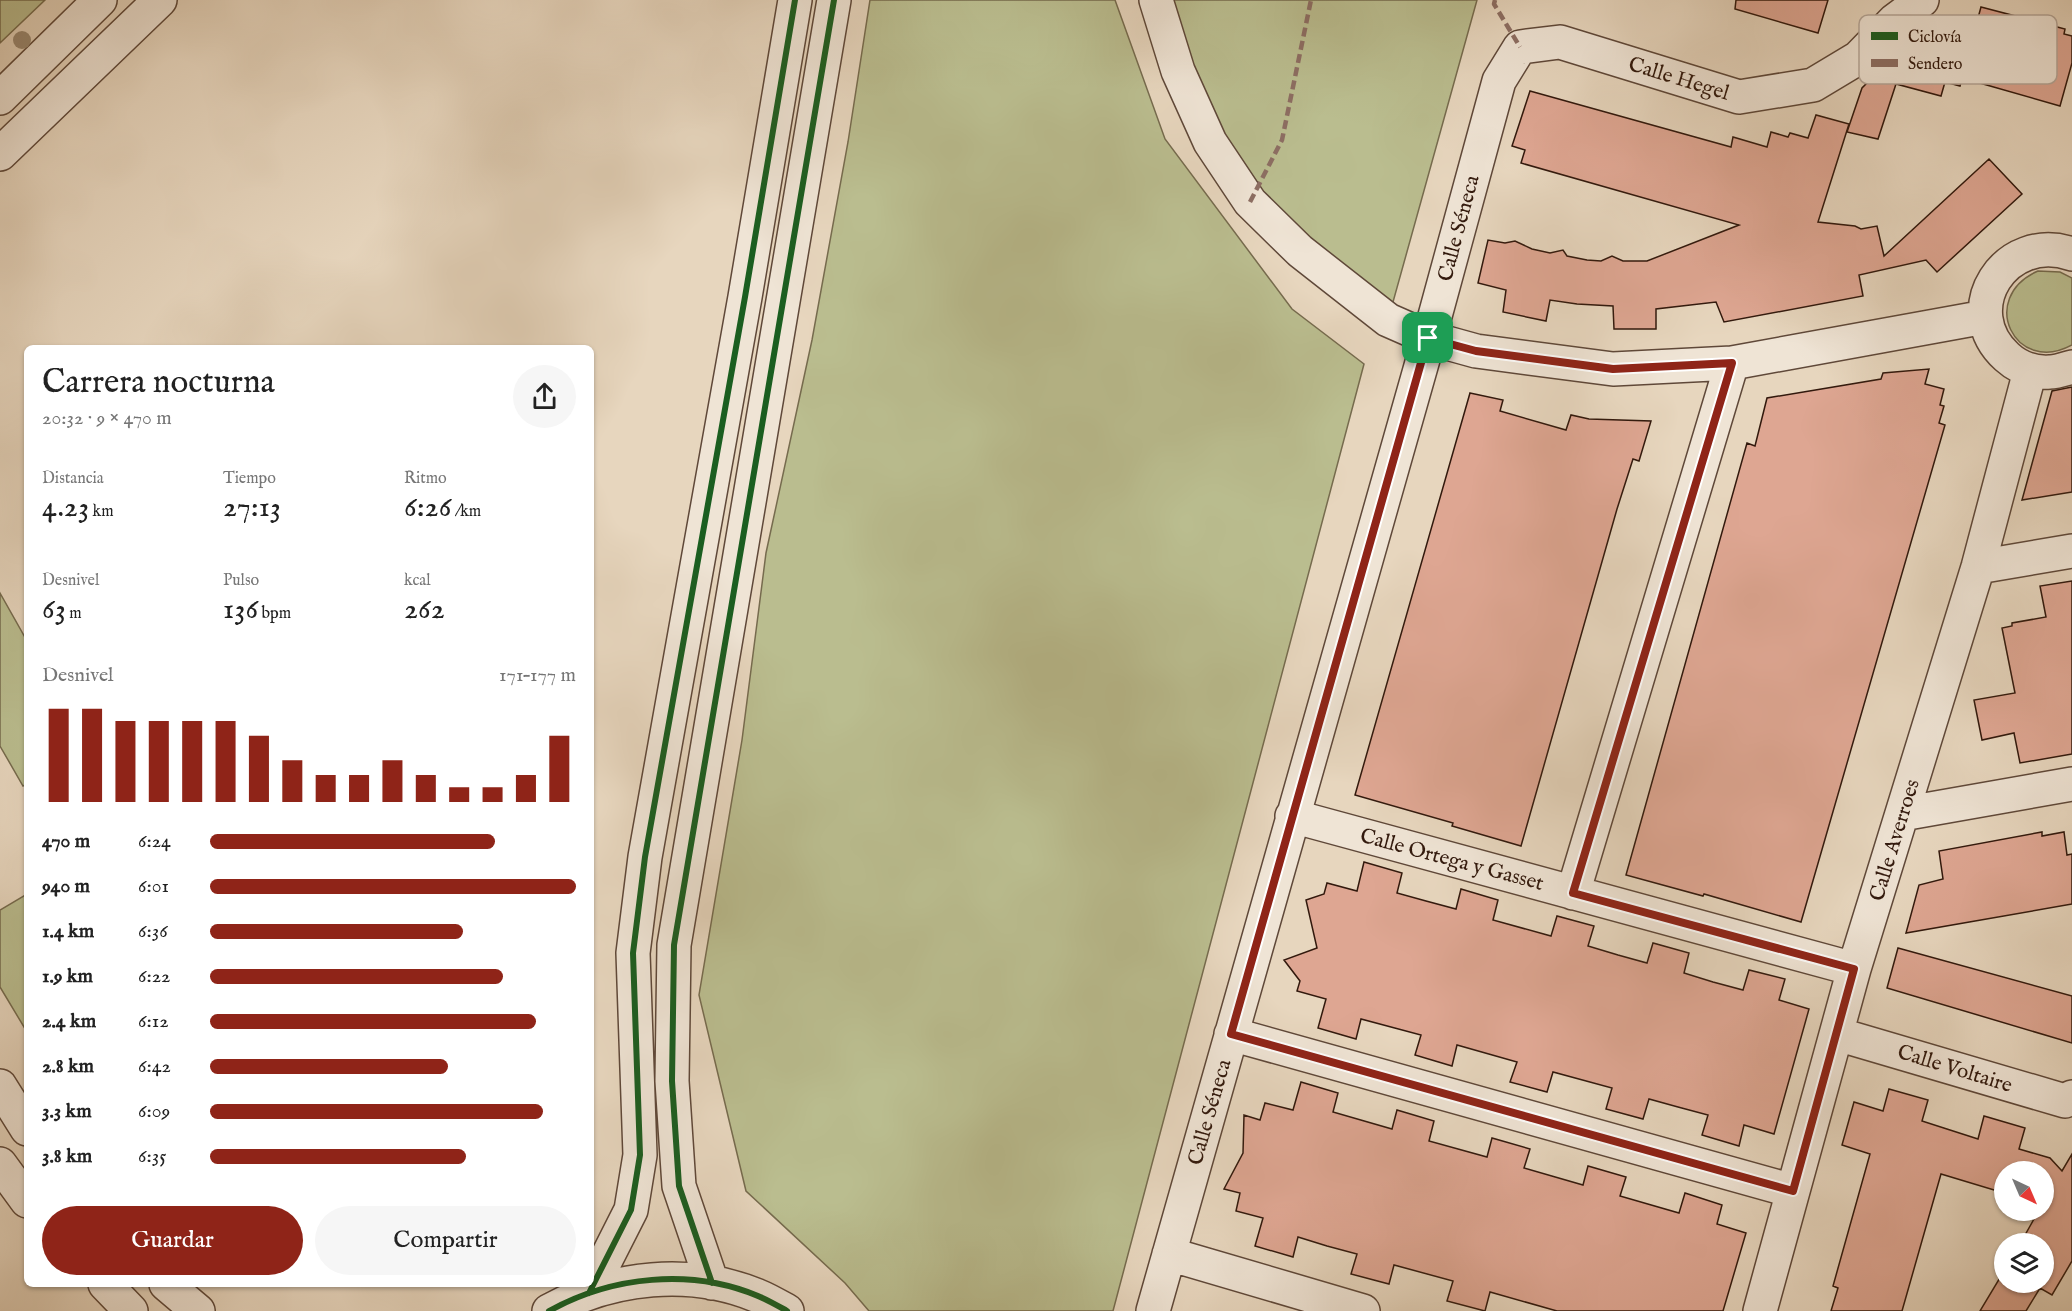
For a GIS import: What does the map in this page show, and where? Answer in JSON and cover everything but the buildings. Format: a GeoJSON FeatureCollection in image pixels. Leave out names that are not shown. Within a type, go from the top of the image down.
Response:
{"type":"FeatureCollection","features":[{"type":"Feature","properties":{"kind":"street"},"geometry":{"type":"LineString","coordinates":[[0,98],[100,0]]}},
{"type":"Feature","properties":{"kind":"street"},"geometry":{"type":"LineString","coordinates":[[0,154],[160,0]]}},
{"type":"Feature","properties":{"kind":"street"},"geometry":{"type":"LineString","coordinates":[[594,1283],[631,1210],[640,1155],[633,953],[645,857],[745,297],[795,0]]}},
{"type":"Feature","properties":{"kind":"street"},"geometry":{"type":"LineString","coordinates":[[712,1283],[679,1186],[672,1081],[674,945],[834,0]]}},
{"type":"Feature","properties":{"kind":"street"},"geometry":{"type":"LineString","coordinates":[[1156,0],[1178,70],[1210,142],[1250,202],[1300,250],[1388,320],[1428,338],[1476,351],[1613,369],[1732,363],[1985,317]]}},
{"type":"Feature","properties":{"kind":"street","name":"Calle Hegel"},"geometry":{"type":"LineString","coordinates":[[1902,15],[1922,0]]}},
{"type":"Feature","properties":{"kind":"street","name":"Calle Hegel"},"geometry":{"type":"LineString","coordinates":[[1499,81],[1520,47],[1560,42],[1739,97],[1813,85],[1859,57]]}},
{"type":"Feature","properties":{"kind":"street","name":"Calle Séneca"},"geometry":{"type":"LineString","coordinates":[[1153,1311],[1499,81]]}},
{"type":"Feature","properties":{"kind":"street"},"geometry":{"type":"LineString","coordinates":[[2072,254],[2047,249],[2029,252],[2010,261],[1998,274],[1988,292],[1985,317],[1990,334],[1998,348],[2014,363],[2030,371],[2051,372],[2072,367]]}},
{"type":"Feature","properties":{"kind":"street"},"geometry":{"type":"LineString","coordinates":[[1573,893],[1732,363]]}},
{"type":"Feature","properties":{"kind":"street","name":"Calle Averroes"},"geometry":{"type":"LineString","coordinates":[[1760,1311],[1854,969],[1978,567],[2030,371]]}},
{"type":"Feature","properties":{"kind":"street"},"geometry":{"type":"LineString","coordinates":[[1978,567],[2072,551]]}},
{"type":"Feature","properties":{"kind":"street"},"geometry":{"type":"LineString","coordinates":[[1902,814],[2072,784]]}},
{"type":"Feature","properties":{"kind":"street","name":"Calle Ortega y Gasset"},"geometry":{"type":"LineString","coordinates":[[1292,816],[1854,969]]}},
{"type":"Feature","properties":{"kind":"street"},"geometry":{"type":"LineString","coordinates":[[1231,1034],[1793,1191]]}},
{"type":"Feature","properties":{"kind":"street","name":"Calle Voltaire"},"geometry":{"type":"LineString","coordinates":[[1837,1034],[2065,1101],[2072,1097]]}},
{"type":"Feature","properties":{"kind":"street"},"geometry":{"type":"LineString","coordinates":[[0,1086],[24,1124]]}},
{"type":"Feature","properties":{"kind":"street"},"geometry":{"type":"LineString","coordinates":[[0,1164],[24,1198]]}},
{"type":"Feature","properties":{"kind":"street"},"geometry":{"type":"LineString","coordinates":[[1169,1254],[1363,1311]]}},
{"type":"Feature","properties":{"kind":"street"},"geometry":{"type":"LineString","coordinates":[[549,1311],[589,1293],[629,1282],[670,1279],[712,1283],[758,1296],[787,1311]]}},
{"type":"Feature","properties":{"kind":"street"},"geometry":{"type":"LineString","coordinates":[[108,1287],[131,1311]]}},
{"type":"Feature","properties":{"kind":"street"},"geometry":{"type":"LineString","coordinates":[[170,1287],[198,1311]]}},
{"type":"Feature","properties":{"kind":"street"},"geometry":{"type":"LineString","coordinates":[[589,1293],[592,1287]]}},
{"type":"Feature","properties":{"kind":"green space"},"geometry":{"type":"Polygon","coordinates":[[[0,0],[45,0],[0,43],[0,0]]]}},
{"type":"Feature","properties":{"kind":"green space"},"geometry":{"type":"Polygon","coordinates":[[[870,0],[1115,0],[1165,139],[1292,309],[1364,364],[1113,1311],[869,1311],[845,1283],[746,1191],[699,995],[742,740],[766,553],[812,340],[848,142],[870,0]]]}},
{"type":"Feature","properties":{"kind":"green space"},"geometry":{"type":"Polygon","coordinates":[[[1156,0],[1477,0],[1388,320],[1271,226],[1156,0]]]}},
{"type":"Feature","properties":{"kind":"green space"},"geometry":{"type":"Polygon","coordinates":[[[2038,271],[2060,272],[2072,278],[2072,345],[2052,352],[2034,350],[2020,342],[2011,330],[2007,314],[2010,298],[2020,283],[2038,271]]]}},
{"type":"Feature","properties":{"kind":"green space"},"geometry":{"type":"Polygon","coordinates":[[[0,593],[24,636],[24,786],[0,746],[0,593]]]}},
{"type":"Feature","properties":{"kind":"green space"},"geometry":{"type":"Polygon","coordinates":[[[24,896],[24,1027],[0,987],[0,910],[24,896]]]}},
{"type":"Feature","properties":{"kind":"marked path"},"geometry":{"type":"LineString","coordinates":[[1250,202],[1282,140],[1311,0]]}},
{"type":"Feature","properties":{"kind":"marked path"},"geometry":{"type":"LineString","coordinates":[[1495,0],[1494,4],[1520,47]]}},
{"type":"Feature","properties":{"kind":"cycle path"},"geometry":{"type":"LineString","coordinates":[[594,1283],[631,1210],[640,1155],[633,953],[645,857],[745,297],[795,0]]}},
{"type":"Feature","properties":{"kind":"cycle path"},"geometry":{"type":"LineString","coordinates":[[712,1283],[679,1186],[672,1081],[674,945],[834,0]]}},
{"type":"Feature","properties":{"kind":"cycle path"},"geometry":{"type":"LineString","coordinates":[[549,1311],[573,1299],[625,1283],[679,1279],[732,1287],[762,1298],[787,1311]]}},
{"type":"Feature","properties":{"kind":"cycle path"},"geometry":{"type":"LineString","coordinates":[[589,1293],[592,1287]]}},
{"type":"Feature","properties":{"kind":"route"},"geometry":{"type":"LineString","coordinates":[[1428,338],[1476,351],[1613,369],[1732,363],[1573,893],[1854,969],[1793,1191],[1231,1034],[1428,338]]}}]}
